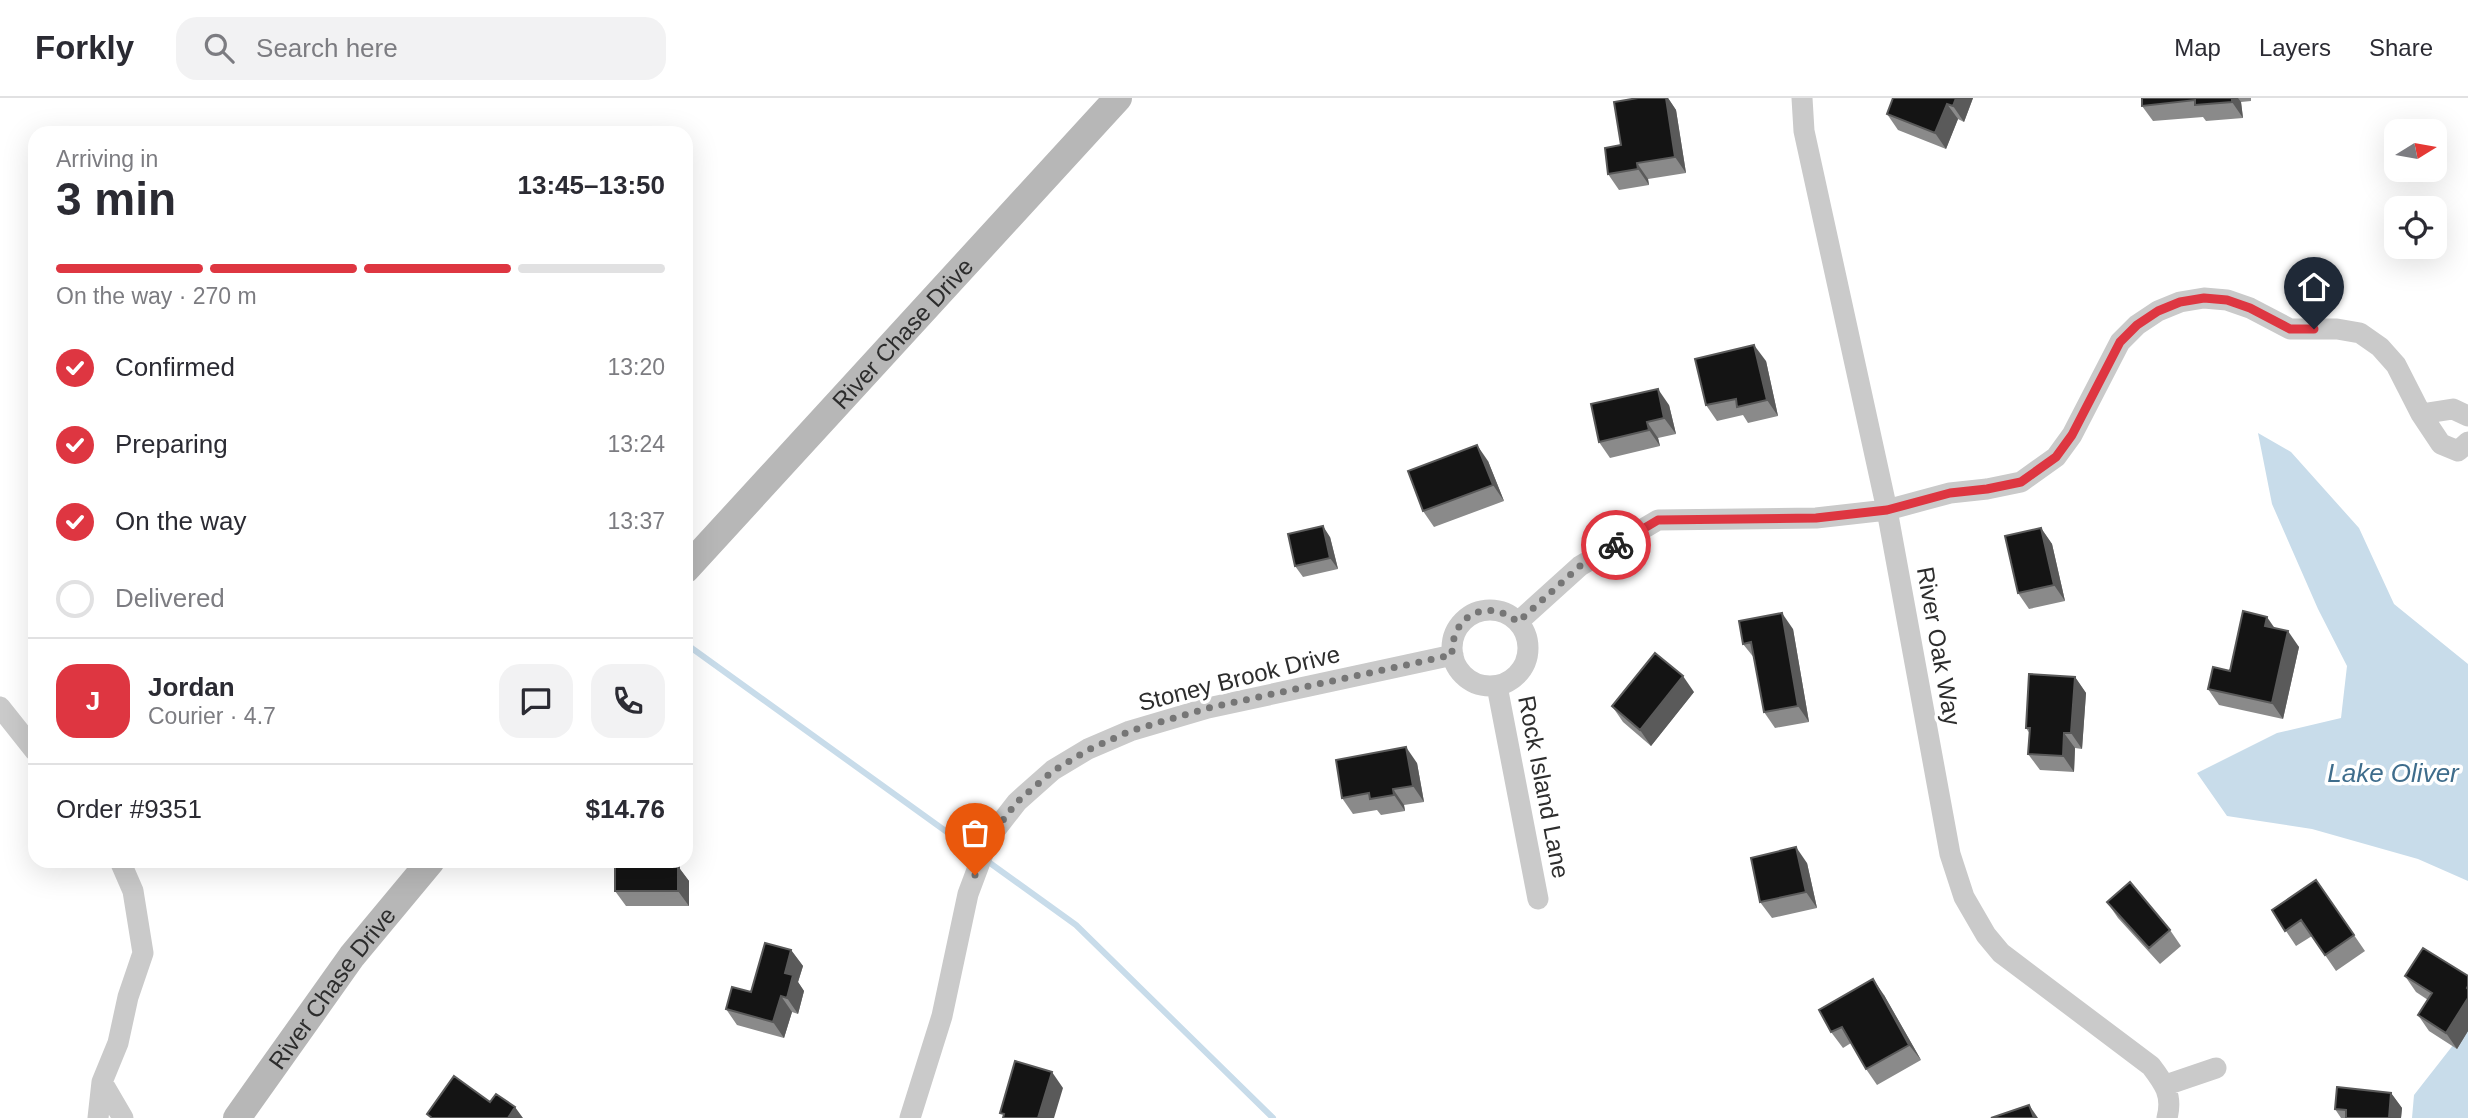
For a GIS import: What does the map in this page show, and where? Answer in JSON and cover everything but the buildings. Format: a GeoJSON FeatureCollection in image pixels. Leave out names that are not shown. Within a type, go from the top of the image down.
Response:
{"type":"FeatureCollection","features":[{"type":"Feature","properties":{"kind":"street","name":"River Chase Drive"},"geometry":{"type":"LineString","coordinates":[[693,561],[1118,98]]}},
{"type":"Feature","properties":{"kind":"street","name":"River Oak Way"},"geometry":{"type":"LineString","coordinates":[[1802,98],[1807,144],[1887,510],[1950,854],[1964,897],[1986,935],[2001,953],[2151,1066],[2166,1085]]}},
{"type":"Feature","properties":{"kind":"street"},"geometry":{"type":"LineString","coordinates":[[1518,622],[1580,566],[1658,520],[1816,518],[1887,510],[1950,493],[2021,482],[2056,457],[2072,435],[2120,342],[2137,325],[2158,311],[2180,302],[2204,298],[2227,300],[2250,308],[2290,329],[2337,329],[2360,334],[2380,347],[2396,365],[2421,414],[2441,444],[2458,451],[2468,442]]}},
{"type":"Feature","properties":{"kind":"street"},"geometry":{"type":"LineString","coordinates":[[2421,414],[2453,409],[2468,416]]}},
{"type":"Feature","properties":{"kind":"street"},"geometry":{"type":"LineString","coordinates":[[1485,610],[1509,615],[1525,632],[1528,655],[1517,675],[1497,686],[1474,683],[1456,666],[1452,655],[1452,643],[1463,621],[1485,610]]}},
{"type":"Feature","properties":{"kind":"street","name":"Stoney Brook Drive"},"geometry":{"type":"LineString","coordinates":[[910,1118],[942,1016],[968,894],[989,838],[1017,802],[1053,771],[1088,750],[1130,731],[1208,708],[1452,655]]}},
{"type":"Feature","properties":{"kind":"street","name":"Rock Island Lane"},"geometry":{"type":"LineString","coordinates":[[1497,686],[1538,899]]}},
{"type":"Feature","properties":{"kind":"street"},"geometry":{"type":"LineString","coordinates":[[0,707],[28,742]]}},
{"type":"Feature","properties":{"kind":"street"},"geometry":{"type":"LineString","coordinates":[[98,1118],[102,1082],[118,1043],[128,997],[143,953],[134,891],[123,868]]}},
{"type":"Feature","properties":{"kind":"street","name":"River Chase Drive"},"geometry":{"type":"LineString","coordinates":[[237,1118],[352,956],[425,868]]}},
{"type":"Feature","properties":{"kind":"street"},"geometry":{"type":"LineString","coordinates":[[2167,1118],[2169,1109],[2166,1085],[2216,1068]]}},
{"type":"Feature","properties":{"kind":"street"},"geometry":{"type":"LineString","coordinates":[[102,1082],[123,1118]]}},
{"type":"Feature","properties":{"kind":"water","name":"Lake Oliver"},"geometry":{"type":"Polygon","coordinates":[[[2258,433],[2291,452],[2359,528],[2394,604],[2468,664],[2468,881],[2418,859],[2312,829],[2227,816],[2197,773],[2277,733],[2341,718],[2347,666],[2318,609],[2272,504],[2258,433]]]}},
{"type":"Feature","properties":{"kind":"water"},"geometry":{"type":"Polygon","coordinates":[[[2468,1026],[2468,1118],[2412,1118],[2414,1095],[2468,1026]]]}},
{"type":"Feature","properties":{"kind":"waterway"},"geometry":{"type":"LineString","coordinates":[[693,649],[1076,925],[1273,1118]]}},
{"type":"Feature","properties":{"kind":"way so far"},"geometry":{"type":"LineString","coordinates":[[975,875],[989,838],[1017,802],[1053,771],[1088,750],[1130,731],[1208,708],[1452,655],[1456,631],[1463,621],[1473,614],[1485,610],[1497,611],[1518,622],[1580,566],[1616,545]]}},
{"type":"Feature","properties":{"kind":"route"},"geometry":{"type":"LineString","coordinates":[[1616,545],[1658,520],[1816,518],[1887,510],[1950,493],[2021,482],[2056,457],[2072,435],[2120,342],[2137,325],[2158,311],[2180,302],[2204,298],[2227,300],[2250,308],[2290,329],[2314,329]]}}]}
